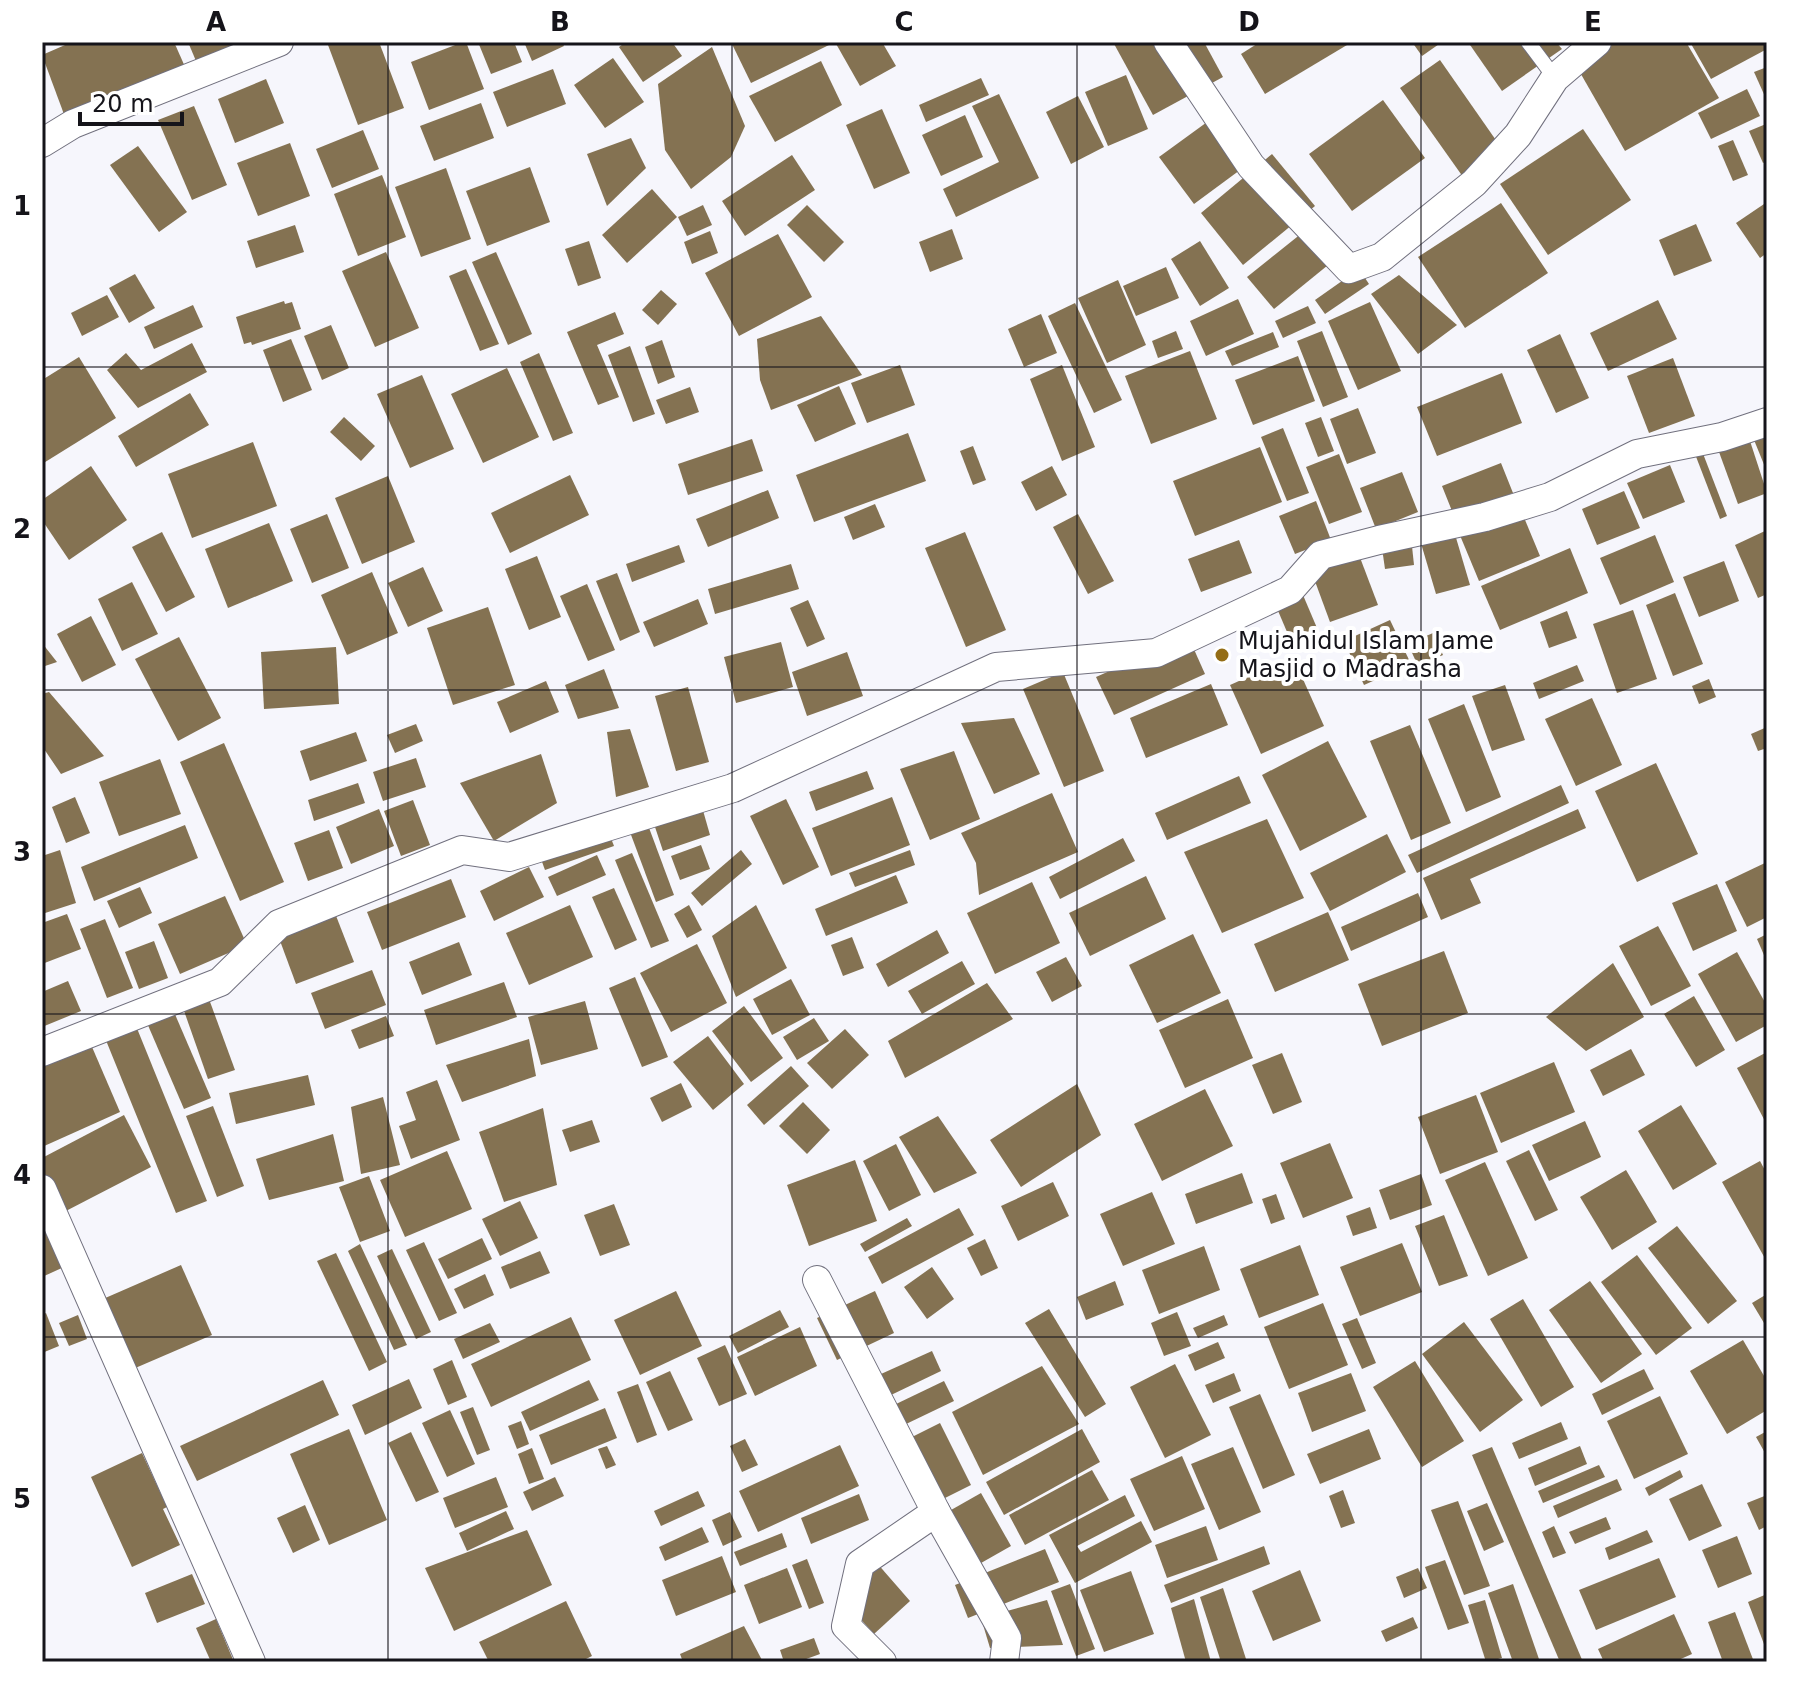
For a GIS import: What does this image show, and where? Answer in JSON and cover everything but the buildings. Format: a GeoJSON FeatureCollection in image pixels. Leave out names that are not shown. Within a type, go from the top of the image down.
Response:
{"type":"FeatureCollection","features":[{"type":"Feature","properties":{"kind":"street"},"geometry":{"type":"LineString","coordinates":[[42,143],[73,124],[279,42]]}},
{"type":"Feature","properties":{"kind":"street"},"geometry":{"type":"LineString","coordinates":[[1168,42],[1251,166],[1349,269],[1382,257],[1474,183],[1518,135],[1555,78],[1597,42]]}},
{"type":"Feature","properties":{"kind":"street"},"geometry":{"type":"LineString","coordinates":[[42,1052],[220,982],[279,924],[462,850],[509,857],[733,788],[996,667],[1156,653],[1290,590],[1321,555],[1485,517],[1550,497],[1637,454],[1722,437],[1767,422]]}},
{"type":"Feature","properties":{"kind":"street"},"geometry":{"type":"LineString","coordinates":[[42,1189],[251,1662]]}},
{"type":"Feature","properties":{"kind":"street"},"geometry":{"type":"LineString","coordinates":[[817,1280],[936,1512],[1007,1638],[1004,1662]]}},
{"type":"Feature","properties":{"kind":"street"},"geometry":{"type":"LineString","coordinates":[[882,1662],[846,1626],[860,1564],[936,1512]]}},
{"type":"Feature","properties":{"kind":"lane"},"geometry":{"type":"LineString","coordinates":[[1528,42],[1555,78]]}},
{"type":"Feature","properties":{"kind":"place","name":"Mujahidul Islam Jame Masjid o Madrasha"},"geometry":{"type":"Point","coordinates":[1222,655]}}]}
